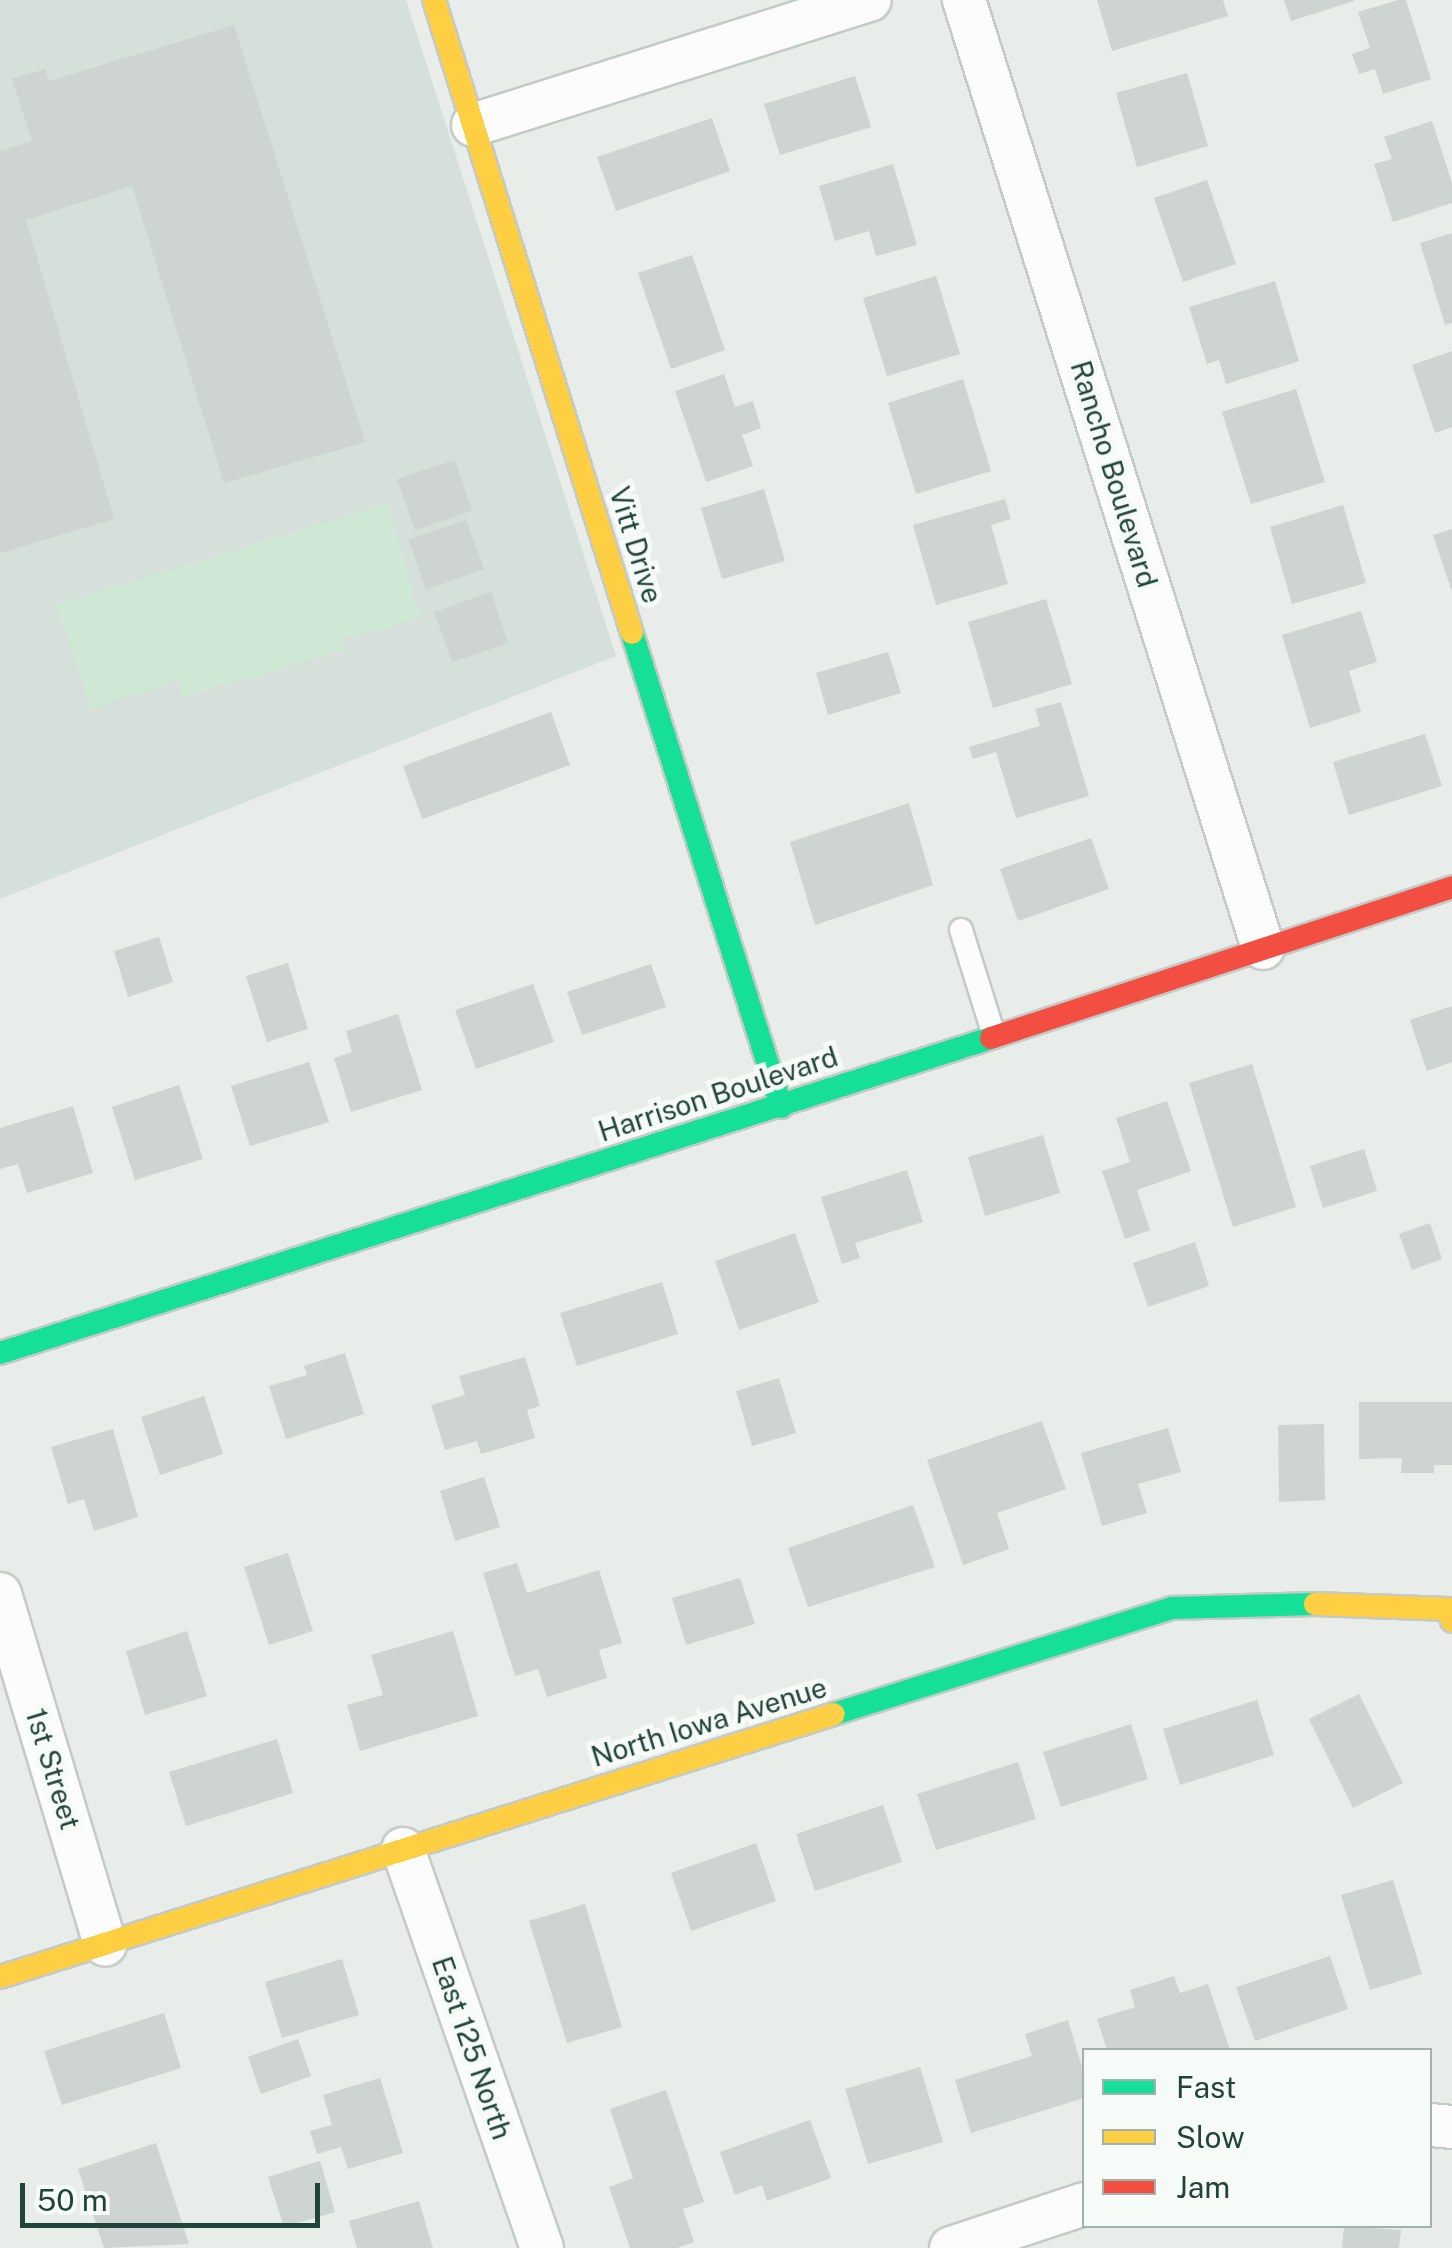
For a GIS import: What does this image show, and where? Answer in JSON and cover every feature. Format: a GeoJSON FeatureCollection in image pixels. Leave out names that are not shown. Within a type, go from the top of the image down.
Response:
{"type":"FeatureCollection","features":[{"type":"Feature","properties":{"kind":"street","name":"Vitt Drive"},"geometry":{"type":"LineString","coordinates":[[434,0],[780,1107]]}},
{"type":"Feature","properties":{"kind":"street"},"geometry":{"type":"LineString","coordinates":[[473,124],[870,0]]}},
{"type":"Feature","properties":{"kind":"street","name":"Rancho Boulevard"},"geometry":{"type":"LineString","coordinates":[[964,0],[1263,948]]}},
{"type":"Feature","properties":{"kind":"street","name":"Harrison Boulevard"},"geometry":{"type":"LineString","coordinates":[[0,1352],[780,1107],[1452,887]]}},
{"type":"Feature","properties":{"kind":"street","name":"1st Street"},"geometry":{"type":"LineString","coordinates":[[0,1594],[106,1945]]}},
{"type":"Feature","properties":{"kind":"street","name":"North Iowa Avenue"},"geometry":{"type":"LineString","coordinates":[[0,1977],[1172,1608],[1273,1602],[1450,1615]]}},
{"type":"Feature","properties":{"kind":"street","name":"East 125 North"},"geometry":{"type":"LineString","coordinates":[[403,1849],[542,2248]]}},
{"type":"Feature","properties":{"kind":"street"},"geometry":{"type":"LineString","coordinates":[[951,2248],[1082,2205]]}},
{"type":"Feature","properties":{"kind":"lane"},"geometry":{"type":"LineString","coordinates":[[961,930],[994,1035]]}},
{"type":"Feature","properties":{"kind":"shaded area"},"geometry":{"type":"Polygon","coordinates":[[[0,0],[406,0],[616,656],[0,899],[0,0]]]}},
{"type":"Feature","properties":{"kind":"green space"},"geometry":{"type":"Polygon","coordinates":[[[387,504],[420,618],[342,640],[346,650],[183,697],[177,681],[91,709],[56,605],[387,504]]]}},
{"type":"Feature","properties":{"kind":"building"},"geometry":{"type":"Polygon","coordinates":[[[1097,0],[1223,0],[1228,16],[1112,51],[1097,0]]]}},
{"type":"Feature","properties":{"kind":"building"},"geometry":{"type":"Polygon","coordinates":[[[1284,0],[1354,0],[1354,1],[1291,21],[1284,0]]]}},
{"type":"Feature","properties":{"kind":"building"},"geometry":{"type":"Polygon","coordinates":[[[1406,0],[1431,79],[1383,94],[1375,69],[1359,74],[1352,54],[1370,48],[1358,12],[1406,0]]]}},
{"type":"Feature","properties":{"kind":"building"},"geometry":{"type":"Polygon","coordinates":[[[234,25],[365,442],[224,483],[132,186],[26,220],[114,519],[0,553],[0,151],[32,141],[12,79],[45,69],[49,81],[234,25]]]}},
{"type":"Feature","properties":{"kind":"building"},"geometry":{"type":"Polygon","coordinates":[[[1187,73],[1208,146],[1137,167],[1116,93],[1187,73]]]}},
{"type":"Feature","properties":{"kind":"building"},"geometry":{"type":"Polygon","coordinates":[[[855,76],[871,127],[780,155],[764,104],[855,76]]]}},
{"type":"Feature","properties":{"kind":"building"},"geometry":{"type":"Polygon","coordinates":[[[712,118],[730,171],[616,211],[597,157],[712,118]]]}},
{"type":"Feature","properties":{"kind":"building"},"geometry":{"type":"Polygon","coordinates":[[[1432,121],[1452,183],[1452,203],[1393,222],[1374,164],[1392,159],[1384,137],[1432,121]]]}},
{"type":"Feature","properties":{"kind":"building"},"geometry":{"type":"Polygon","coordinates":[[[893,164],[917,245],[876,256],[869,231],[835,241],[819,186],[893,164]]]}},
{"type":"Feature","properties":{"kind":"building"},"geometry":{"type":"Polygon","coordinates":[[[1207,180],[1236,264],[1183,282],[1154,198],[1207,180]]]}},
{"type":"Feature","properties":{"kind":"building"},"geometry":{"type":"Polygon","coordinates":[[[1452,233],[1452,323],[1445,325],[1420,243],[1452,233]]]}},
{"type":"Feature","properties":{"kind":"building"},"geometry":{"type":"Polygon","coordinates":[[[692,255],[725,350],[671,369],[638,273],[692,255]]]}},
{"type":"Feature","properties":{"kind":"building"},"geometry":{"type":"Polygon","coordinates":[[[936,276],[960,354],[887,376],[863,298],[936,276]]]}},
{"type":"Feature","properties":{"kind":"building"},"geometry":{"type":"Polygon","coordinates":[[[1275,281],[1299,361],[1226,384],[1219,360],[1207,364],[1189,307],[1275,281]]]}},
{"type":"Feature","properties":{"kind":"building"},"geometry":{"type":"Polygon","coordinates":[[[1452,351],[1452,427],[1435,433],[1412,365],[1452,351]]]}},
{"type":"Feature","properties":{"kind":"building"},"geometry":{"type":"Polygon","coordinates":[[[724,374],[735,407],[753,401],[761,428],[742,435],[753,466],[706,482],[675,391],[724,374]]]}},
{"type":"Feature","properties":{"kind":"building"},"geometry":{"type":"Polygon","coordinates":[[[963,379],[991,471],[916,494],[888,403],[963,379]]]}},
{"type":"Feature","properties":{"kind":"building"},"geometry":{"type":"Polygon","coordinates":[[[1296,389],[1325,482],[1251,504],[1222,412],[1296,389]]]}},
{"type":"Feature","properties":{"kind":"building"},"geometry":{"type":"Polygon","coordinates":[[[455,460],[472,511],[415,530],[397,479],[455,460]]]}},
{"type":"Feature","properties":{"kind":"building"},"geometry":{"type":"Polygon","coordinates":[[[764,489],[785,561],[722,579],[701,508],[764,489]]]}},
{"type":"Feature","properties":{"kind":"building"},"geometry":{"type":"Polygon","coordinates":[[[1005,499],[1011,519],[991,525],[1008,584],[936,605],[913,525],[1005,499]]]}},
{"type":"Feature","properties":{"kind":"building"},"geometry":{"type":"Polygon","coordinates":[[[1343,505],[1366,583],[1292,604],[1270,527],[1343,505]]]}},
{"type":"Feature","properties":{"kind":"building"},"geometry":{"type":"Polygon","coordinates":[[[466,520],[484,569],[426,590],[409,540],[466,520]]]}},
{"type":"Feature","properties":{"kind":"building"},"geometry":{"type":"Polygon","coordinates":[[[1452,529],[1452,589],[1451,589],[1433,535],[1452,529]]]}},
{"type":"Feature","properties":{"kind":"building"},"geometry":{"type":"Polygon","coordinates":[[[491,592],[508,643],[452,662],[434,612],[491,592]]]}},
{"type":"Feature","properties":{"kind":"building"},"geometry":{"type":"Polygon","coordinates":[[[1046,599],[1072,684],[993,708],[968,622],[1046,599]]]}},
{"type":"Feature","properties":{"kind":"building"},"geometry":{"type":"Polygon","coordinates":[[[1361,611],[1377,662],[1349,671],[1361,712],[1310,728],[1282,635],[1361,611]]]}},
{"type":"Feature","properties":{"kind":"building"},"geometry":{"type":"Polygon","coordinates":[[[888,652],[901,693],[828,715],[816,673],[888,652]]]}},
{"type":"Feature","properties":{"kind":"building"},"geometry":{"type":"Polygon","coordinates":[[[1061,702],[1089,796],[1016,818],[996,752],[973,759],[969,747],[1040,726],[1035,709],[1061,702]]]}},
{"type":"Feature","properties":{"kind":"building"},"geometry":{"type":"Polygon","coordinates":[[[551,712],[570,765],[422,819],[403,766],[551,712]]]}},
{"type":"Feature","properties":{"kind":"building"},"geometry":{"type":"Polygon","coordinates":[[[1425,734],[1442,786],[1349,815],[1333,762],[1425,734]]]}},
{"type":"Feature","properties":{"kind":"building"},"geometry":{"type":"Polygon","coordinates":[[[909,803],[933,885],[815,925],[790,842],[909,803]]]}},
{"type":"Feature","properties":{"kind":"building"},"geometry":{"type":"Polygon","coordinates":[[[1091,838],[1109,889],[1018,921],[1000,869],[1091,838]]]}},
{"type":"Feature","properties":{"kind":"building"},"geometry":{"type":"Polygon","coordinates":[[[159,937],[173,982],[128,997],[114,951],[159,937]]]}},
{"type":"Feature","properties":{"kind":"building"},"geometry":{"type":"Polygon","coordinates":[[[288,963],[308,1029],[267,1042],[246,976],[288,963]]]}},
{"type":"Feature","properties":{"kind":"building"},"geometry":{"type":"Polygon","coordinates":[[[651,964],[666,1007],[582,1035],[567,992],[651,964]]]}},
{"type":"Feature","properties":{"kind":"building"},"geometry":{"type":"Polygon","coordinates":[[[533,984],[554,1042],[476,1069],[455,1010],[533,984]]]}},
{"type":"Feature","properties":{"kind":"building"},"geometry":{"type":"Polygon","coordinates":[[[1452,1006],[1452,1062],[1427,1071],[1410,1020],[1452,1006]]]}},
{"type":"Feature","properties":{"kind":"building"},"geometry":{"type":"Polygon","coordinates":[[[398,1014],[422,1090],[351,1112],[334,1058],[352,1052],[346,1031],[398,1014]]]}},
{"type":"Feature","properties":{"kind":"building"},"geometry":{"type":"Polygon","coordinates":[[[309,1062],[329,1122],[250,1146],[231,1086],[309,1062]]]}},
{"type":"Feature","properties":{"kind":"building"},"geometry":{"type":"Polygon","coordinates":[[[1252,1064],[1296,1207],[1233,1227],[1189,1083],[1252,1064]]]}},
{"type":"Feature","properties":{"kind":"building"},"geometry":{"type":"Polygon","coordinates":[[[179,1085],[203,1159],[135,1180],[112,1107],[179,1085]]]}},
{"type":"Feature","properties":{"kind":"building"},"geometry":{"type":"Polygon","coordinates":[[[1167,1101],[1191,1171],[1137,1190],[1150,1230],[1125,1239],[1102,1171],[1130,1162],[1116,1118],[1167,1101]]]}},
{"type":"Feature","properties":{"kind":"building"},"geometry":{"type":"Polygon","coordinates":[[[73,1106],[93,1173],[27,1193],[18,1164],[0,1169],[0,1128],[73,1106]]]}},
{"type":"Feature","properties":{"kind":"building"},"geometry":{"type":"Polygon","coordinates":[[[1043,1135],[1060,1193],[985,1216],[968,1157],[1043,1135]]]}},
{"type":"Feature","properties":{"kind":"building"},"geometry":{"type":"Polygon","coordinates":[[[1364,1149],[1377,1191],[1323,1208],[1310,1166],[1364,1149]]]}},
{"type":"Feature","properties":{"kind":"building"},"geometry":{"type":"Polygon","coordinates":[[[907,1170],[923,1222],[855,1243],[860,1258],[842,1264],[821,1197],[907,1170]]]}},
{"type":"Feature","properties":{"kind":"building"},"geometry":{"type":"Polygon","coordinates":[[[1430,1223],[1442,1259],[1412,1270],[1399,1234],[1430,1223]]]}},
{"type":"Feature","properties":{"kind":"building"},"geometry":{"type":"Polygon","coordinates":[[[795,1233],[819,1302],[739,1330],[715,1261],[795,1233]]]}},
{"type":"Feature","properties":{"kind":"building"},"geometry":{"type":"Polygon","coordinates":[[[1195,1242],[1209,1286],[1148,1307],[1133,1263],[1195,1242]]]}},
{"type":"Feature","properties":{"kind":"building"},"geometry":{"type":"Polygon","coordinates":[[[662,1282],[678,1334],[577,1366],[560,1313],[662,1282]]]}},
{"type":"Feature","properties":{"kind":"building"},"geometry":{"type":"Polygon","coordinates":[[[345,1353],[364,1414],[286,1439],[269,1386],[307,1375],[304,1366],[345,1353]]]}},
{"type":"Feature","properties":{"kind":"building"},"geometry":{"type":"Polygon","coordinates":[[[525,1357],[540,1406],[527,1410],[535,1438],[481,1454],[477,1441],[445,1450],[431,1405],[465,1395],[459,1376],[525,1357]]]}},
{"type":"Feature","properties":{"kind":"building"},"geometry":{"type":"Polygon","coordinates":[[[779,1378],[796,1433],[752,1446],[736,1391],[779,1378]]]}},
{"type":"Feature","properties":{"kind":"building"},"geometry":{"type":"Polygon","coordinates":[[[204,1396],[223,1454],[160,1475],[141,1417],[204,1396]]]}},
{"type":"Feature","properties":{"kind":"building"},"geometry":{"type":"Polygon","coordinates":[[[1359,1402],[1452,1402],[1452,1465],[1434,1465],[1434,1473],[1401,1473],[1402,1458],[1359,1459],[1359,1402]]]}},
{"type":"Feature","properties":{"kind":"building"},"geometry":{"type":"Polygon","coordinates":[[[1042,1421],[1066,1489],[997,1513],[1009,1549],[963,1565],[927,1460],[1042,1421]]]}},
{"type":"Feature","properties":{"kind":"building"},"geometry":{"type":"Polygon","coordinates":[[[1324,1424],[1325,1500],[1279,1502],[1278,1425],[1324,1424]]]}},
{"type":"Feature","properties":{"kind":"building"},"geometry":{"type":"Polygon","coordinates":[[[1168,1428],[1181,1472],[1138,1484],[1147,1513],[1102,1526],[1081,1453],[1168,1428]]]}},
{"type":"Feature","properties":{"kind":"building"},"geometry":{"type":"Polygon","coordinates":[[[113,1429],[138,1517],[94,1531],[84,1499],[68,1504],[51,1447],[113,1429]]]}},
{"type":"Feature","properties":{"kind":"building"},"geometry":{"type":"Polygon","coordinates":[[[484,1477],[500,1527],[455,1541],[440,1491],[484,1477]]]}},
{"type":"Feature","properties":{"kind":"building"},"geometry":{"type":"Polygon","coordinates":[[[913,1505],[935,1567],[808,1607],[788,1548],[913,1505]]]}},
{"type":"Feature","properties":{"kind":"building"},"geometry":{"type":"Polygon","coordinates":[[[288,1553],[313,1631],[269,1645],[244,1567],[288,1553]]]}},
{"type":"Feature","properties":{"kind":"building"},"geometry":{"type":"Polygon","coordinates":[[[517,1563],[527,1593],[599,1570],[622,1643],[599,1650],[607,1678],[547,1697],[538,1669],[515,1676],[483,1573],[517,1563]]]}},
{"type":"Feature","properties":{"kind":"building"},"geometry":{"type":"Polygon","coordinates":[[[740,1578],[755,1624],[686,1645],[672,1598],[740,1578]]]}},
{"type":"Feature","properties":{"kind":"building"},"geometry":{"type":"Polygon","coordinates":[[[187,1631],[207,1696],[145,1715],[126,1651],[187,1631]]]}},
{"type":"Feature","properties":{"kind":"building"},"geometry":{"type":"Polygon","coordinates":[[[453,1631],[478,1716],[360,1751],[347,1705],[383,1695],[371,1655],[453,1631]]]}},
{"type":"Feature","properties":{"kind":"building"},"geometry":{"type":"Polygon","coordinates":[[[1359,1694],[1403,1783],[1353,1808],[1309,1719],[1359,1694]]]}},
{"type":"Feature","properties":{"kind":"building"},"geometry":{"type":"Polygon","coordinates":[[[1257,1700],[1274,1755],[1180,1785],[1163,1729],[1257,1700]]]}},
{"type":"Feature","properties":{"kind":"building"},"geometry":{"type":"Polygon","coordinates":[[[1131,1724],[1148,1779],[1061,1807],[1043,1752],[1131,1724]]]}},
{"type":"Feature","properties":{"kind":"building"},"geometry":{"type":"Polygon","coordinates":[[[277,1739],[293,1793],[186,1826],[169,1772],[277,1739]]]}},
{"type":"Feature","properties":{"kind":"building"},"geometry":{"type":"Polygon","coordinates":[[[1018,1762],[1036,1819],[936,1850],[917,1794],[1018,1762]]]}},
{"type":"Feature","properties":{"kind":"building"},"geometry":{"type":"Polygon","coordinates":[[[883,1805],[902,1862],[815,1891],[796,1834],[883,1805]]]}},
{"type":"Feature","properties":{"kind":"building"},"geometry":{"type":"Polygon","coordinates":[[[756,1843],[776,1901],[691,1931],[671,1873],[756,1843]]]}},
{"type":"Feature","properties":{"kind":"building"},"geometry":{"type":"Polygon","coordinates":[[[1393,1880],[1422,1974],[1370,1990],[1341,1895],[1393,1880]]]}},
{"type":"Feature","properties":{"kind":"building"},"geometry":{"type":"Polygon","coordinates":[[[585,1904],[622,2027],[567,2043],[529,1921],[585,1904]]]}},
{"type":"Feature","properties":{"kind":"building"},"geometry":{"type":"Polygon","coordinates":[[[1330,1956],[1348,2009],[1255,2041],[1236,1987],[1330,1956]]]}},
{"type":"Feature","properties":{"kind":"building"},"geometry":{"type":"Polygon","coordinates":[[[342,1959],[359,2015],[282,2038],[265,1982],[342,1959]]]}},
{"type":"Feature","properties":{"kind":"building"},"geometry":{"type":"Polygon","coordinates":[[[1174,1976],[1180,1993],[1208,1984],[1229,2048],[1106,2048],[1097,2019],[1135,2007],[1130,1990],[1174,1976]]]}},
{"type":"Feature","properties":{"kind":"building"},"geometry":{"type":"Polygon","coordinates":[[[164,2013],[181,2068],[62,2105],[44,2051],[164,2013]]]}},
{"type":"Feature","properties":{"kind":"building"},"geometry":{"type":"Polygon","coordinates":[[[1068,2020],[1082,2067],[1082,2099],[971,2133],[955,2080],[1032,2056],[1025,2034],[1068,2020]]]}},
{"type":"Feature","properties":{"kind":"building"},"geometry":{"type":"Polygon","coordinates":[[[298,2039],[311,2076],[261,2094],[248,2057],[298,2039]]]}},
{"type":"Feature","properties":{"kind":"building"},"geometry":{"type":"Polygon","coordinates":[[[920,2067],[943,2142],[868,2164],[845,2089],[920,2067]]]}},
{"type":"Feature","properties":{"kind":"building"},"geometry":{"type":"Polygon","coordinates":[[[380,2078],[403,2153],[348,2169],[341,2147],[317,2154],[310,2131],[332,2125],[323,2095],[380,2078]]]}},
{"type":"Feature","properties":{"kind":"building"},"geometry":{"type":"Polygon","coordinates":[[[666,2090],[704,2202],[683,2209],[694,2242],[677,2248],[630,2248],[609,2187],[633,2178],[610,2109],[666,2090]]]}},
{"type":"Feature","properties":{"kind":"building"},"geometry":{"type":"Polygon","coordinates":[[[810,2120],[831,2178],[767,2201],[762,2185],[735,2195],[720,2152],[810,2120]]]}},
{"type":"Feature","properties":{"kind":"building"},"geometry":{"type":"Polygon","coordinates":[[[156,2143],[189,2244],[104,2248],[78,2169],[156,2143]]]}},
{"type":"Feature","properties":{"kind":"building"},"geometry":{"type":"Polygon","coordinates":[[[320,2161],[335,2212],[284,2227],[268,2177],[320,2161]]]}},
{"type":"Feature","properties":{"kind":"building"},"geometry":{"type":"Polygon","coordinates":[[[419,2201],[433,2248],[357,2248],[349,2221],[419,2201]]]}},
{"type":"Feature","properties":{"kind":"building"},"geometry":{"type":"Polygon","coordinates":[[[1344,2228],[1401,2230],[1399,2248],[1342,2248],[1344,2228]]]}},
{"type":"Feature","properties":{"kind":"traffic: fast"},"geometry":{"type":"LineString","coordinates":[[632,633],[781,1107]]}},
{"type":"Feature","properties":{"kind":"traffic: fast"},"geometry":{"type":"LineString","coordinates":[[0,1353],[991,1038]]}},
{"type":"Feature","properties":{"kind":"traffic: fast"},"geometry":{"type":"LineString","coordinates":[[834,1714],[1172,1608],[1315,1604]]}},
{"type":"Feature","properties":{"kind":"traffic: slow"},"geometry":{"type":"LineString","coordinates":[[434,0],[632,633]]}},
{"type":"Feature","properties":{"kind":"traffic: slow"},"geometry":{"type":"LineString","coordinates":[[1315,1604],[1449,1609],[1452,1621]]}},
{"type":"Feature","properties":{"kind":"traffic: slow"},"geometry":{"type":"LineString","coordinates":[[0,1977],[834,1714]]}},
{"type":"Feature","properties":{"kind":"traffic: jam"},"geometry":{"type":"LineString","coordinates":[[991,1038],[1452,887]]}}]}
